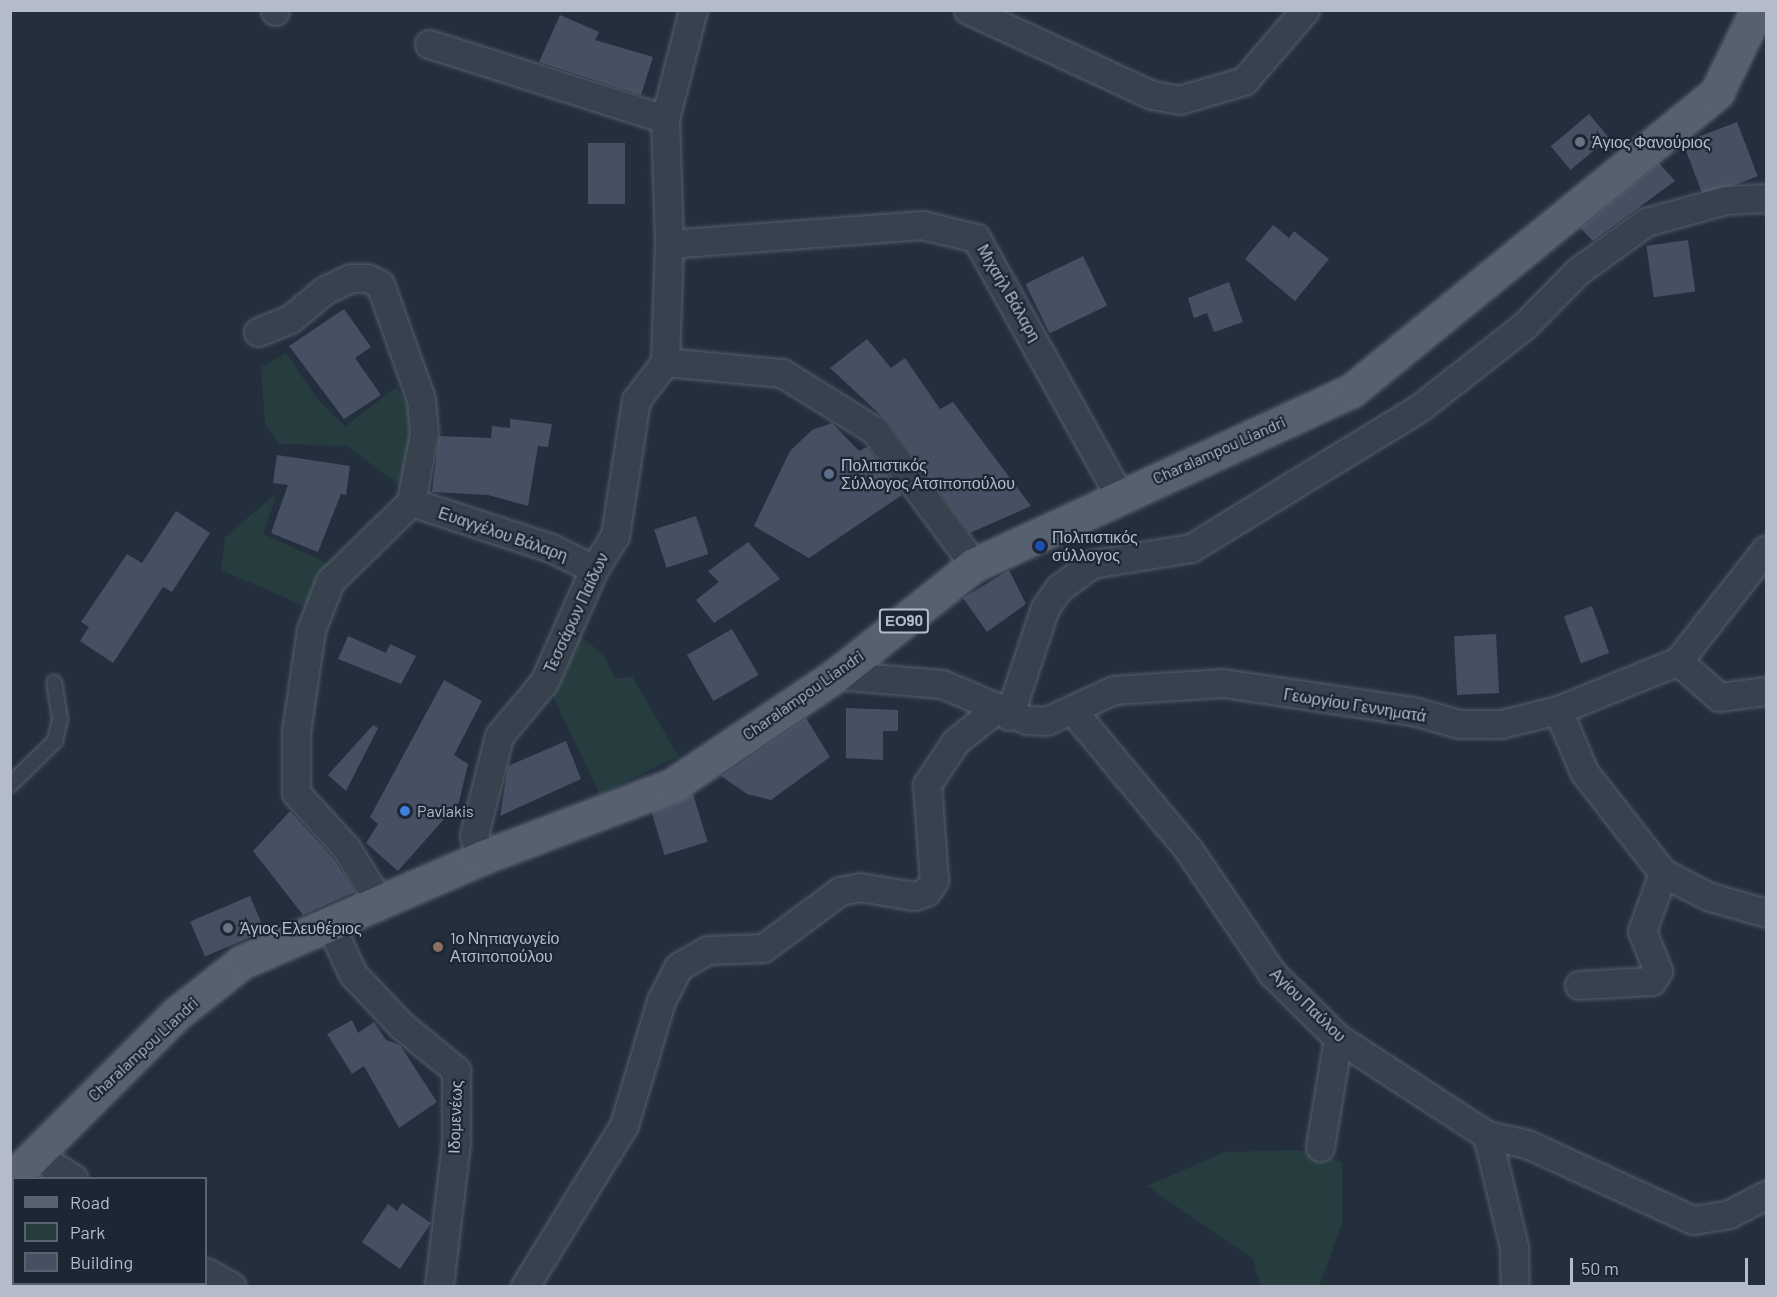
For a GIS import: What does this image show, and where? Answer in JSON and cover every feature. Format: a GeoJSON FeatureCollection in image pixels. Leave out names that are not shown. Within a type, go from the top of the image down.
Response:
{"type":"FeatureCollection","features":[{"type":"Feature","properties":{"kind":"main road","name":"Charalampou Liandri"},"geometry":{"type":"LineString","coordinates":[[13,1177],[176,1014],[242,962],[481,858],[673,785],[836,675],[974,566],[1119,495],[1351,392],[1717,92],[1757,10]]}},
{"type":"Feature","properties":{"kind":"street"},"geometry":{"type":"LineString","coordinates":[[693,10],[665,119],[669,244],[665,362],[782,373],[875,431],[974,566]]}},
{"type":"Feature","properties":{"kind":"street"},"geometry":{"type":"LineString","coordinates":[[968,10],[1152,95],[1179,100],[1244,81],[1305,10]]}},
{"type":"Feature","properties":{"kind":"street"},"geometry":{"type":"LineString","coordinates":[[429,44],[665,119]]}},
{"type":"Feature","properties":{"kind":"street"},"geometry":{"type":"LineString","coordinates":[[525,1287],[624,1125],[661,1001],[678,967],[708,950],[763,948],[840,891],[860,887],[914,896],[926,892],[934,880],[927,784],[956,741],[1002,713],[1045,608],[1059,588],[1092,564],[1191,548],[1418,408],[1524,326],[1578,271],[1646,222],[1726,200],[1767,198]]}},
{"type":"Feature","properties":{"kind":"street","name":"Μιχαήλ Βάλαρη"},"geometry":{"type":"LineString","coordinates":[[669,244],[798,230],[922,225],[976,238],[1119,495]]}},
{"type":"Feature","properties":{"kind":"street"},"geometry":{"type":"LineString","coordinates":[[258,332],[290,319],[325,290],[351,278],[380,284],[421,399],[424,433],[411,502],[330,581],[311,630],[296,731],[296,793],[346,848],[379,901]]}},
{"type":"Feature","properties":{"kind":"street","name":"Τεσσάρων Παίδων"},"geometry":{"type":"LineString","coordinates":[[481,858],[474,835],[499,736],[544,682],[594,569],[615,536],[636,400],[665,362]]}},
{"type":"Feature","properties":{"kind":"street","name":"Ευαγγέλου Βάλαρη"},"geometry":{"type":"LineString","coordinates":[[411,502],[551,548],[594,569]]}},
{"type":"Feature","properties":{"kind":"street","name":"Γεωργίου Γεννηματά"},"geometry":{"type":"LineString","coordinates":[[836,675],[942,684],[1002,713],[1046,721],[1073,711],[1114,690],[1223,683],[1413,711],[1460,724],[1501,724],[1558,710],[1678,661],[1767,549]]}},
{"type":"Feature","properties":{"kind":"street"},"geometry":{"type":"LineString","coordinates":[[1678,661],[1719,697],[1767,691]]}},
{"type":"Feature","properties":{"kind":"street"},"geometry":{"type":"LineString","coordinates":[[1558,710],[1584,772],[1663,873],[1710,897],[1767,913]]}},
{"type":"Feature","properties":{"kind":"street","name":"Αγίου Παύλου"},"geometry":{"type":"LineString","coordinates":[[1073,711],[1188,849],[1272,973],[1338,1038],[1487,1135]]}},
{"type":"Feature","properties":{"kind":"street"},"geometry":{"type":"LineString","coordinates":[[1579,985],[1652,981],[1658,971],[1642,931],[1646,907],[1663,873]]}},
{"type":"Feature","properties":{"kind":"street","name":"Ιδομενέως"},"geometry":{"type":"LineString","coordinates":[[330,925],[353,974],[402,1026],[456,1070],[456,1143],[439,1287]]}},
{"type":"Feature","properties":{"kind":"street"},"geometry":{"type":"LineString","coordinates":[[1320,1147],[1338,1038]]}},
{"type":"Feature","properties":{"kind":"street"},"geometry":{"type":"LineString","coordinates":[[1515,1287],[1514,1247],[1487,1135],[1527,1144],[1693,1220],[1729,1214],[1767,1195]]}},
{"type":"Feature","properties":{"kind":"street"},"geometry":{"type":"LineString","coordinates":[[34,1154],[70,1177]]}},
{"type":"Feature","properties":{"kind":"street"},"geometry":{"type":"LineString","coordinates":[[207,1273],[231,1287]]}},
{"type":"Feature","properties":{"kind":"lane"},"geometry":{"type":"LineString","coordinates":[[10,785],[55,741],[60,719],[54,682]]}},
{"type":"Feature","properties":{"kind":"green space"},"geometry":{"type":"Polygon","coordinates":[[[286,353],[316,397],[345,427],[396,387],[411,405],[413,441],[403,488],[347,446],[280,444],[265,424],[261,367],[286,353]]]}},
{"type":"Feature","properties":{"kind":"green space"},"geometry":{"type":"Polygon","coordinates":[[[277,493],[263,534],[332,565],[309,608],[221,570],[225,537],[277,493]]]}},
{"type":"Feature","properties":{"kind":"green space"},"geometry":{"type":"Polygon","coordinates":[[[578,635],[603,654],[615,679],[632,676],[678,756],[600,795],[551,692],[578,635]]]}},
{"type":"Feature","properties":{"kind":"green space"},"geometry":{"type":"Polygon","coordinates":[[[1297,1150],[1342,1162],[1342,1224],[1319,1286],[1261,1286],[1253,1259],[1147,1186],[1225,1152],[1297,1150]]]}},
{"type":"Feature","properties":{"kind":"building"},"geometry":{"type":"Polygon","coordinates":[[[560,15],[599,32],[595,40],[653,57],[641,95],[539,62],[560,15]]]}},
{"type":"Feature","properties":{"kind":"building","name":"Άγιος Φανούριος"},"geometry":{"type":"Polygon","coordinates":[[[1589,114],[1609,138],[1571,170],[1551,146],[1589,114]]]}},
{"type":"Feature","properties":{"kind":"building"},"geometry":{"type":"Polygon","coordinates":[[[1737,122],[1758,176],[1704,197],[1683,143],[1737,122]]]}},
{"type":"Feature","properties":{"kind":"building"},"geometry":{"type":"Polygon","coordinates":[[[588,143],[625,143],[625,204],[588,204],[588,143]]]}},
{"type":"Feature","properties":{"kind":"building"},"geometry":{"type":"Polygon","coordinates":[[[1659,163],[1675,181],[1593,241],[1580,228],[1659,163]]]}},
{"type":"Feature","properties":{"kind":"building"},"geometry":{"type":"Polygon","coordinates":[[[1273,225],[1289,238],[1294,231],[1329,259],[1295,301],[1245,259],[1273,225]]]}},
{"type":"Feature","properties":{"kind":"building"},"geometry":{"type":"Polygon","coordinates":[[[1688,240],[1695,291],[1654,297],[1646,246],[1688,240]]]}},
{"type":"Feature","properties":{"kind":"building"},"geometry":{"type":"Polygon","coordinates":[[[1083,256],[1107,305],[1050,333],[1025,284],[1083,256]]]}},
{"type":"Feature","properties":{"kind":"building"},"geometry":{"type":"Polygon","coordinates":[[[1229,282],[1243,322],[1214,332],[1207,313],[1194,318],[1188,298],[1229,282]]]}},
{"type":"Feature","properties":{"kind":"building"},"geometry":{"type":"Polygon","coordinates":[[[344,309],[371,347],[355,358],[381,395],[344,419],[289,346],[344,309]]]}},
{"type":"Feature","properties":{"kind":"building"},"geometry":{"type":"Polygon","coordinates":[[[867,339],[891,368],[905,358],[940,409],[953,402],[1031,506],[970,533],[888,422],[830,368],[867,339]]]}},
{"type":"Feature","properties":{"kind":"building"},"geometry":{"type":"Polygon","coordinates":[[[510,419],[552,424],[548,447],[538,446],[528,506],[488,495],[432,492],[439,436],[491,438],[492,426],[510,428],[510,419]]]}},
{"type":"Feature","properties":{"kind":"building","name":"Πολιτιστικός Σύλλογος Ατσιποπούλου"},"geometry":{"type":"Polygon","coordinates":[[[832,423],[859,451],[867,447],[902,495],[809,558],[754,526],[790,451],[812,430],[832,423]]]}},
{"type":"Feature","properties":{"kind":"building"},"geometry":{"type":"Polygon","coordinates":[[[277,455],[350,466],[346,495],[341,494],[318,552],[271,533],[288,485],[273,483],[277,455]]]}},
{"type":"Feature","properties":{"kind":"building"},"geometry":{"type":"Polygon","coordinates":[[[176,511],[210,533],[172,592],[163,587],[113,663],[80,641],[89,627],[81,622],[127,554],[142,563],[176,511]]]}},
{"type":"Feature","properties":{"kind":"building"},"geometry":{"type":"Polygon","coordinates":[[[696,516],[708,554],[667,568],[654,530],[696,516]]]}},
{"type":"Feature","properties":{"kind":"building"},"geometry":{"type":"Polygon","coordinates":[[[748,542],[780,579],[714,623],[696,600],[719,582],[708,571],[748,542]]]}},
{"type":"Feature","properties":{"kind":"building"},"geometry":{"type":"Polygon","coordinates":[[[1009,570],[1026,604],[987,632],[963,598],[1009,570]]]}},
{"type":"Feature","properties":{"kind":"building"},"geometry":{"type":"Polygon","coordinates":[[[1592,606],[1609,653],[1581,663],[1564,616],[1592,606]]]}},
{"type":"Feature","properties":{"kind":"building"},"geometry":{"type":"Polygon","coordinates":[[[732,629],[758,675],[713,701],[687,655],[732,629]]]}},
{"type":"Feature","properties":{"kind":"building"},"geometry":{"type":"Polygon","coordinates":[[[1496,634],[1499,693],[1457,695],[1454,636],[1496,634]]]}},
{"type":"Feature","properties":{"kind":"building"},"geometry":{"type":"Polygon","coordinates":[[[348,636],[386,653],[390,644],[416,656],[401,684],[338,659],[348,636]]]}},
{"type":"Feature","properties":{"kind":"building"},"geometry":{"type":"Polygon","coordinates":[[[444,680],[482,701],[454,755],[468,764],[459,802],[398,871],[366,843],[378,824],[370,817],[444,680]]]}},
{"type":"Feature","properties":{"kind":"building"},"geometry":{"type":"Polygon","coordinates":[[[846,708],[898,710],[898,731],[883,731],[883,760],[846,758],[846,708]]]}},
{"type":"Feature","properties":{"kind":"building"},"geometry":{"type":"Polygon","coordinates":[[[806,718],[830,757],[771,800],[747,794],[721,776],[806,718]]]}},
{"type":"Feature","properties":{"kind":"building"},"geometry":{"type":"Polygon","coordinates":[[[373,725],[378,728],[346,791],[328,775],[373,725]]]}},
{"type":"Feature","properties":{"kind":"building"},"geometry":{"type":"Polygon","coordinates":[[[566,741],[581,779],[500,816],[508,766],[566,741]]]}},
{"type":"Feature","properties":{"kind":"building"},"geometry":{"type":"Polygon","coordinates":[[[693,794],[708,842],[665,855],[650,807],[693,794]]]}},
{"type":"Feature","properties":{"kind":"building"},"geometry":{"type":"Polygon","coordinates":[[[290,811],[333,858],[355,892],[303,915],[253,851],[290,811]]]}},
{"type":"Feature","properties":{"kind":"building","name":"Άγιος Ελευθέριος"},"geometry":{"type":"Polygon","coordinates":[[[250,896],[265,931],[205,956],[190,921],[250,896]]]}},
{"type":"Feature","properties":{"kind":"building"},"geometry":{"type":"Polygon","coordinates":[[[352,1020],[358,1033],[374,1022],[386,1040],[400,1045],[437,1102],[399,1128],[364,1066],[352,1074],[327,1034],[352,1020]]]}},
{"type":"Feature","properties":{"kind":"building"},"geometry":{"type":"Polygon","coordinates":[[[402,1203],[431,1223],[400,1269],[362,1242],[388,1204],[397,1211],[402,1203]]]}},
{"type":"Feature","properties":{"kind":"place","name":"Άγιος Φανούριος"},"geometry":{"type":"Point","coordinates":[1580,142]}},
{"type":"Feature","properties":{"kind":"place","name":"Πολιτιστικός Σύλλογος Ατσιποπούλου"},"geometry":{"type":"Point","coordinates":[829,474]}},
{"type":"Feature","properties":{"kind":"place","name":"Πολιτιστικός σύλλογος"},"geometry":{"type":"Point","coordinates":[1040,546]}},
{"type":"Feature","properties":{"kind":"place","name":"Pavlakis"},"geometry":{"type":"Point","coordinates":[405,811]}},
{"type":"Feature","properties":{"kind":"place","name":"Άγιος Ελευθέριος"},"geometry":{"type":"Point","coordinates":[228,928]}},
{"type":"Feature","properties":{"kind":"place","name":"1ο Νηπιαγωγείο Ατσιποπούλου"},"geometry":{"type":"Point","coordinates":[438,947]}}]}
